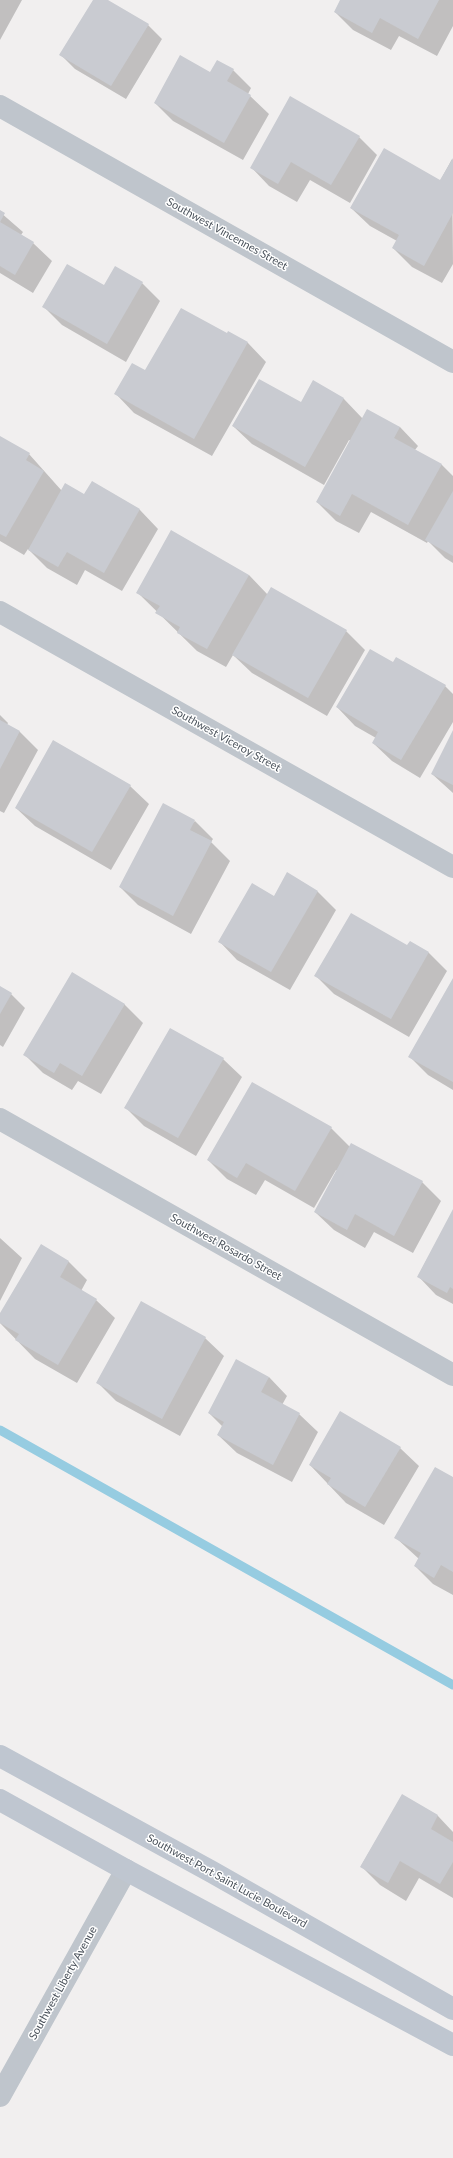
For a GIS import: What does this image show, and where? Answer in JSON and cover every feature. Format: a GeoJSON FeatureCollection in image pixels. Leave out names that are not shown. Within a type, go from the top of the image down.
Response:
{"type":"FeatureCollection","features":[{"type":"Feature","properties":{"kind":"main road","name":"Southwest Port Saint Lucie Boulevard"},"geometry":{"type":"LineString","coordinates":[[0,1756],[212,1872],[453,2009]]}},
{"type":"Feature","properties":{"kind":"main road"},"geometry":{"type":"LineString","coordinates":[[0,1800],[126,1870],[453,2045]]}},
{"type":"Feature","properties":{"kind":"street","name":"Southwest Vincennes Street"},"geometry":{"type":"LineString","coordinates":[[0,106],[453,362]]}},
{"type":"Feature","properties":{"kind":"street","name":"Southwest Viceroy Street"},"geometry":{"type":"LineString","coordinates":[[0,612],[453,867]]}},
{"type":"Feature","properties":{"kind":"street","name":"Southwest Rosardo Street"},"geometry":{"type":"LineString","coordinates":[[0,1119],[453,1375]]}},
{"type":"Feature","properties":{"kind":"street","name":"Southwest Liberty Avenue"},"geometry":{"type":"LineString","coordinates":[[0,2096],[126,1870]]}},
{"type":"Feature","properties":{"kind":"building"},"geometry":{"type":"Polygon","coordinates":[[[93,0],[108,0],[149,24],[111,86],[59,55],[93,0]]]}},
{"type":"Feature","properties":{"kind":"building"},"geometry":{"type":"Polygon","coordinates":[[[340,0],[439,0],[418,39],[380,18],[372,33],[334,12],[340,0]]]}},
{"type":"Feature","properties":{"kind":"building"},"geometry":{"type":"Polygon","coordinates":[[[180,55],[210,72],[217,60],[234,69],[227,81],[251,95],[224,143],[154,103],[180,55]]]}},
{"type":"Feature","properties":{"kind":"building"},"geometry":{"type":"Polygon","coordinates":[[[290,96],[360,136],[331,185],[291,162],[278,184],[250,168],[290,96]]]}},
{"type":"Feature","properties":{"kind":"building"},"geometry":{"type":"Polygon","coordinates":[[[384,148],[440,180],[453,158],[453,213],[424,266],[392,248],[399,235],[350,208],[384,148]]]}},
{"type":"Feature","properties":{"kind":"building"},"geometry":{"type":"Polygon","coordinates":[[[0,210],[5,213],[0,222],[0,210]]]}},
{"type":"Feature","properties":{"kind":"building"},"geometry":{"type":"Polygon","coordinates":[[[0,222],[34,242],[15,275],[0,266],[0,222]]]}},
{"type":"Feature","properties":{"kind":"building"},"geometry":{"type":"Polygon","coordinates":[[[67,264],[104,285],[115,266],[143,282],[107,344],[42,307],[67,264]]]}},
{"type":"Feature","properties":{"kind":"building"},"geometry":{"type":"Polygon","coordinates":[[[181,308],[227,333],[228,331],[248,342],[194,439],[114,394],[132,363],[145,370],[181,308]]]}},
{"type":"Feature","properties":{"kind":"building"},"geometry":{"type":"Polygon","coordinates":[[[259,379],[301,402],[313,380],[344,398],[305,467],[232,426],[259,379]]]}},
{"type":"Feature","properties":{"kind":"building"},"geometry":{"type":"Polygon","coordinates":[[[367,409],[400,427],[394,438],[442,464],[408,525],[352,494],[340,516],[316,502],[367,409]]]}},
{"type":"Feature","properties":{"kind":"building"},"geometry":{"type":"Polygon","coordinates":[[[0,436],[30,453],[26,460],[44,471],[6,537],[0,534],[0,436]]]}},
{"type":"Feature","properties":{"kind":"building"},"geometry":{"type":"Polygon","coordinates":[[[92,481],[140,509],[104,573],[67,552],[58,567],[28,550],[65,483],[84,494],[92,481]]]}},
{"type":"Feature","properties":{"kind":"building"},"geometry":{"type":"Polygon","coordinates":[[[453,491],[453,556],[425,540],[453,491]]]}},
{"type":"Feature","properties":{"kind":"building"},"geometry":{"type":"Polygon","coordinates":[[[171,530],[249,575],[207,649],[177,633],[180,627],[155,613],[160,606],[136,593],[171,530]]]}},
{"type":"Feature","properties":{"kind":"building"},"geometry":{"type":"Polygon","coordinates":[[[271,587],[347,630],[308,698],[232,655],[271,587]]]}},
{"type":"Feature","properties":{"kind":"building"},"geometry":{"type":"Polygon","coordinates":[[[370,649],[393,662],[396,657],[446,685],[401,760],[372,743],[378,732],[336,707],[370,649]]]}},
{"type":"Feature","properties":{"kind":"building"},"geometry":{"type":"Polygon","coordinates":[[[0,720],[20,731],[0,769],[0,720]]]}},
{"type":"Feature","properties":{"kind":"building"},"geometry":{"type":"Polygon","coordinates":[[[453,730],[453,785],[431,774],[453,730]]]}},
{"type":"Feature","properties":{"kind":"building"},"geometry":{"type":"Polygon","coordinates":[[[53,740],[131,785],[92,852],[15,808],[53,740]]]}},
{"type":"Feature","properties":{"kind":"building"},"geometry":{"type":"Polygon","coordinates":[[[163,803],[195,820],[190,830],[212,841],[173,916],[119,887],[163,803]]]}},
{"type":"Feature","properties":{"kind":"building"},"geometry":{"type":"Polygon","coordinates":[[[287,872],[318,891],[271,972],[218,942],[252,883],[274,896],[287,872]]]}},
{"type":"Feature","properties":{"kind":"building"},"geometry":{"type":"Polygon","coordinates":[[[351,913],[407,945],[410,941],[429,952],[391,1019],[314,976],[351,913]]]}},
{"type":"Feature","properties":{"kind":"building"},"geometry":{"type":"Polygon","coordinates":[[[72,972],[125,1004],[82,1076],[60,1063],[54,1073],[23,1055],[72,972]]]}},
{"type":"Feature","properties":{"kind":"building"},"geometry":{"type":"Polygon","coordinates":[[[453,978],[453,1082],[408,1057],[453,978]]]}},
{"type":"Feature","properties":{"kind":"building"},"geometry":{"type":"Polygon","coordinates":[[[0,986],[12,993],[0,1014],[0,986]]]}},
{"type":"Feature","properties":{"kind":"building"},"geometry":{"type":"Polygon","coordinates":[[[170,1028],[224,1058],[178,1138],[124,1108],[170,1028]]]}},
{"type":"Feature","properties":{"kind":"building"},"geometry":{"type":"Polygon","coordinates":[[[252,1082],[332,1127],[295,1191],[246,1163],[237,1178],[207,1160],[252,1082]]]}},
{"type":"Feature","properties":{"kind":"building"},"geometry":{"type":"Polygon","coordinates":[[[351,1143],[423,1181],[394,1236],[355,1214],[347,1230],[314,1212],[351,1143]]]}},
{"type":"Feature","properties":{"kind":"building"},"geometry":{"type":"Polygon","coordinates":[[[453,1209],[453,1289],[450,1287],[447,1293],[417,1277],[453,1209]]]}},
{"type":"Feature","properties":{"kind":"building"},"geometry":{"type":"Polygon","coordinates":[[[41,1244],[69,1261],[60,1277],[97,1299],[58,1365],[15,1340],[19,1334],[0,1323],[0,1313],[41,1244]]]}},
{"type":"Feature","properties":{"kind":"building"},"geometry":{"type":"Polygon","coordinates":[[[141,1301],[206,1337],[162,1419],[96,1383],[141,1301]]]}},
{"type":"Feature","properties":{"kind":"building"},"geometry":{"type":"Polygon","coordinates":[[[236,1359],[269,1377],[261,1392],[300,1413],[273,1465],[217,1435],[224,1422],[208,1413],[236,1359]]]}},
{"type":"Feature","properties":{"kind":"building"},"geometry":{"type":"Polygon","coordinates":[[[340,1411],[401,1447],[365,1507],[327,1484],[331,1478],[309,1465],[340,1411]]]}},
{"type":"Feature","properties":{"kind":"building"},"geometry":{"type":"Polygon","coordinates":[[[435,1467],[453,1477],[453,1572],[441,1565],[434,1578],[414,1566],[421,1553],[394,1538],[435,1467]]]}},
{"type":"Feature","properties":{"kind":"building"},"geometry":{"type":"Polygon","coordinates":[[[402,1794],[438,1815],[431,1829],[453,1842],[453,1862],[440,1884],[400,1861],[388,1883],[360,1867],[402,1794]]]}},
{"type":"Feature","properties":{"kind":"waterway"},"geometry":{"type":"LineString","coordinates":[[0,1430],[453,1685]]}}]}
